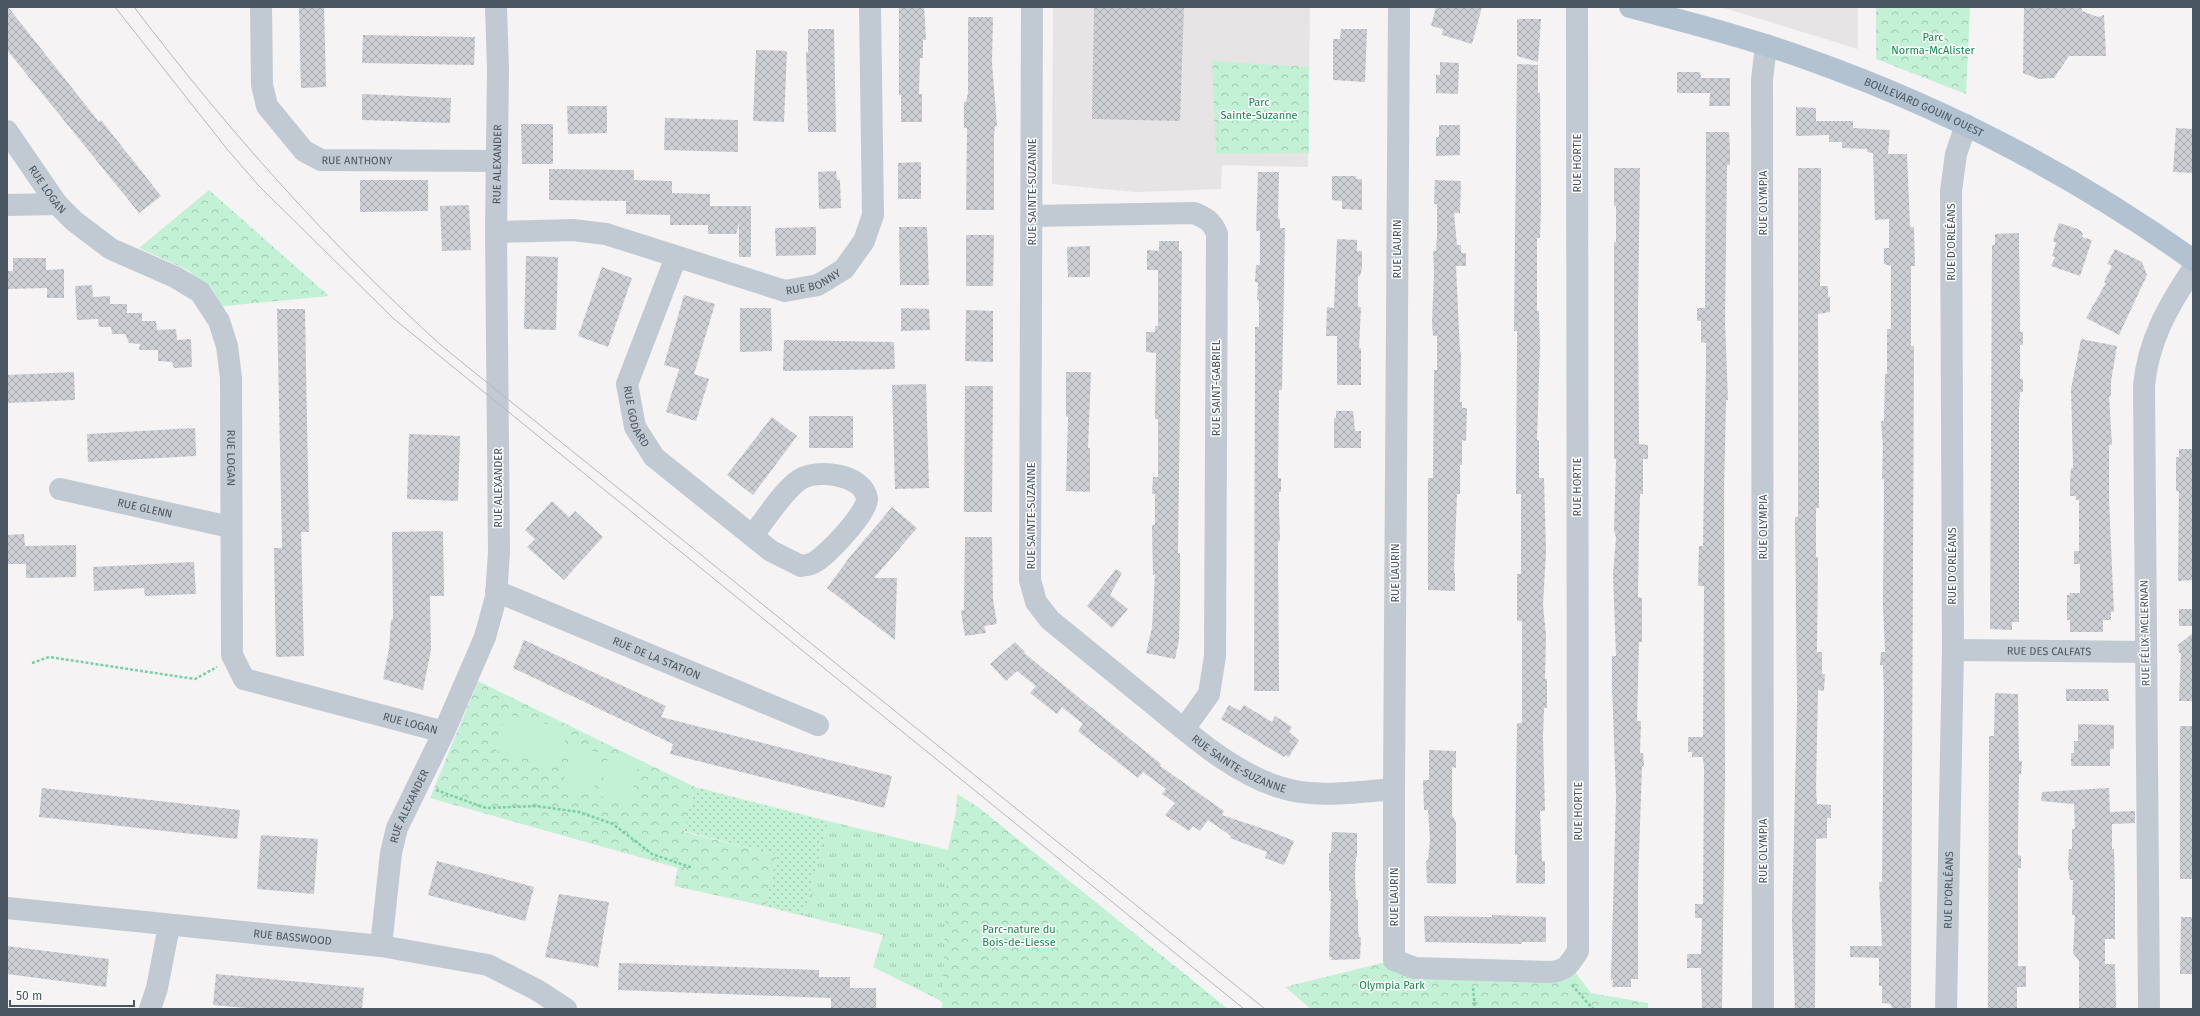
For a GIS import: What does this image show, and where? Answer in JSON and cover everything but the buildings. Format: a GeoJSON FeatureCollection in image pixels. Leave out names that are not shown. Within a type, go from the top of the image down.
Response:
{"type":"FeatureCollection","features":[{"type":"Feature","properties":{"kind":"main road","name":"BOULEVARD GOUIN OUEST"},"geometry":{"type":"LineString","coordinates":[[1630,7],[1766,45],[1858,78],[1966,125],[2005,144],[2076,183],[2125,213],[2193,260]]}},
{"type":"Feature","properties":{"kind":"street","name":"RUE ANTHONY"},"geometry":{"type":"LineString","coordinates":[[261,7],[262,85],[267,106],[304,151],[321,160],[497,161]]}},
{"type":"Feature","properties":{"kind":"street","name":"RUE ALEXANDER"},"geometry":{"type":"LineString","coordinates":[[381,946],[392,847],[397,828],[444,732],[485,637],[496,591],[499,545],[496,232],[496,7]]}},
{"type":"Feature","properties":{"kind":"street","name":"RUE BONNY"},"geometry":{"type":"LineString","coordinates":[[496,232],[573,230],[606,234],[785,292],[818,285],[844,269],[864,241],[873,215],[870,7]]}},
{"type":"Feature","properties":{"kind":"street","name":"RUE SAINTE-SUZANNE"},"geometry":{"type":"LineString","coordinates":[[1032,7],[1030,580],[1036,602],[1050,620],[1184,729],[1248,776],[1280,788],[1309,792],[1341,793],[1394,789]]}},
{"type":"Feature","properties":{"kind":"street","name":"RUE LAURIN"},"geometry":{"type":"LineString","coordinates":[[1399,7],[1394,960],[1415,968],[1565,968]]}},
{"type":"Feature","properties":{"kind":"street","name":"RUE HORTIE"},"geometry":{"type":"LineString","coordinates":[[1565,968],[1578,951],[1577,7]]}},
{"type":"Feature","properties":{"kind":"street","name":"RUE OLYMPIA"},"geometry":{"type":"LineString","coordinates":[[1763,1009],[1762,80],[1766,45]]}},
{"type":"Feature","properties":{"kind":"street","name":"RUE D'ORLÉANS"},"geometry":{"type":"LineString","coordinates":[[1946,1009],[1953,650],[1951,191],[1956,154],[1966,125]]}},
{"type":"Feature","properties":{"kind":"street","name":"RUE LOGAN"},"geometry":{"type":"LineString","coordinates":[[7,131],[57,204],[74,221],[111,249],[175,277],[200,292],[219,321],[227,346],[231,378],[230,527],[232,655],[244,679],[444,732]]}},
{"type":"Feature","properties":{"kind":"street"},"geometry":{"type":"LineString","coordinates":[[7,205],[57,204]]}},
{"type":"Feature","properties":{"kind":"street","name":"RUE SAINT-GABRIEL"},"geometry":{"type":"LineString","coordinates":[[1032,216],[1194,213],[1208,218],[1214,226],[1217,234],[1215,656],[1209,694],[1184,729]]}},
{"type":"Feature","properties":{"kind":"street","name":"RUE GODARD"},"geometry":{"type":"LineString","coordinates":[[676,257],[626,384],[635,427],[654,457],[752,536],[788,561],[801,566],[814,563],[835,545],[864,508],[867,499],[864,490],[857,483],[846,477],[822,474],[808,476],[800,479],[791,488],[752,536]]}},
{"type":"Feature","properties":{"kind":"street","name":"RUE FÉLIX-MCLERNAN"},"geometry":{"type":"LineString","coordinates":[[2149,1009],[2143,406],[2145,370],[2149,352],[2159,326],[2193,269]]}},
{"type":"Feature","properties":{"kind":"street","name":"RUE GLENN"},"geometry":{"type":"LineString","coordinates":[[60,489],[230,527]]}},
{"type":"Feature","properties":{"kind":"street","name":"RUE DE LA STATION"},"geometry":{"type":"LineString","coordinates":[[496,591],[818,725]]}},
{"type":"Feature","properties":{"kind":"street","name":"RUE DES CALFATS"},"geometry":{"type":"LineString","coordinates":[[1953,650],[2146,652]]}},
{"type":"Feature","properties":{"kind":"street","name":"RUE BASSWOOD"},"geometry":{"type":"LineString","coordinates":[[7,908],[169,926],[381,946],[488,965],[537,990],[566,1009]]}},
{"type":"Feature","properties":{"kind":"street"},"geometry":{"type":"LineString","coordinates":[[150,1009],[157,988],[169,926]]}},
{"type":"Feature","properties":{"kind":"path"},"geometry":{"type":"LineString","coordinates":[[32,663],[49,657],[195,679],[213,670],[232,655]]}},
{"type":"Feature","properties":{"kind":"path"},"geometry":{"type":"LineString","coordinates":[[418,784],[486,808],[536,806],[579,812],[614,824],[652,854],[693,868]]}},
{"type":"Feature","properties":{"kind":"path"},"geometry":{"type":"LineString","coordinates":[[1565,968],[1593,1009]]}},
{"type":"Feature","properties":{"kind":"shaded area"},"geometry":{"type":"Polygon","coordinates":[[[1053,7],[1310,7],[1308,167],[1222,165],[1221,189],[1135,192],[1052,184],[1053,7]]]}},
{"type":"Feature","properties":{"kind":"shaded area"},"geometry":{"type":"Polygon","coordinates":[[[1721,7],[1858,7],[1858,49],[1721,7]]]}},
{"type":"Feature","properties":{"kind":"green space","name":"Parc Norma-McAlister"},"geometry":{"type":"Polygon","coordinates":[[[1876,7],[1970,7],[1966,94],[1876,59],[1876,7]]]}},
{"type":"Feature","properties":{"kind":"green space","name":"Parc Sainte-Suzanne"},"geometry":{"type":"Polygon","coordinates":[[[1212,61],[1309,67],[1309,153],[1216,154],[1212,61]]]}},
{"type":"Feature","properties":{"kind":"green space"},"geometry":{"type":"Polygon","coordinates":[[[209,190],[329,296],[216,307],[204,286],[188,270],[139,248],[209,190]]]}},
{"type":"Feature","properties":{"kind":"green space"},"geometry":{"type":"Polygon","coordinates":[[[478,681],[695,787],[684,832],[777,855],[765,906],[674,886],[678,868],[430,798],[478,681]]]}},
{"type":"Feature","properties":{"kind":"green space"},"geometry":{"type":"Polygon","coordinates":[[[505,714],[568,729],[559,767],[496,751],[505,714]]]}},
{"type":"Feature","properties":{"kind":"green space"},"geometry":{"type":"Polygon","coordinates":[[[572,746],[602,753],[593,794],[562,787],[572,746]]]}},
{"type":"Feature","properties":{"kind":"green space"},"geometry":{"type":"Polygon","coordinates":[[[609,754],[639,761],[630,803],[599,796],[609,754]]]}},
{"type":"Feature","properties":{"kind":"green space"},"geometry":{"type":"Polygon","coordinates":[[[695,787],[828,821],[804,916],[765,906],[777,855],[684,831],[695,787]]]}},
{"type":"Feature","properties":{"kind":"green space","name":"Parc-nature du Bois-de-Liesse"},"geometry":{"type":"Polygon","coordinates":[[[957,794],[978,807],[1228,1009],[942,1009],[948,850],[956,812],[957,794]]]}},
{"type":"Feature","properties":{"kind":"green space"},"geometry":{"type":"Polygon","coordinates":[[[828,821],[948,850],[1119,1009],[951,1009],[943,1002],[873,967],[883,935],[804,916],[828,821]]]}},
{"type":"Feature","properties":{"kind":"green space","name":"Olympia Park"},"geometry":{"type":"Polygon","coordinates":[[[1394,960],[1569,964],[1591,993],[1648,1003],[1648,1009],[1311,1009],[1285,987],[1394,960]]]}},
{"type":"Feature","properties":{"kind":"tram line"},"geometry":{"type":"LineString","coordinates":[[115,7],[227,149],[259,186],[394,319],[1244,1009]]}},
{"type":"Feature","properties":{"kind":"tram line"},"geometry":{"type":"LineString","coordinates":[[134,7],[205,97],[281,184],[360,268],[443,347],[1265,1009]]}}]}
